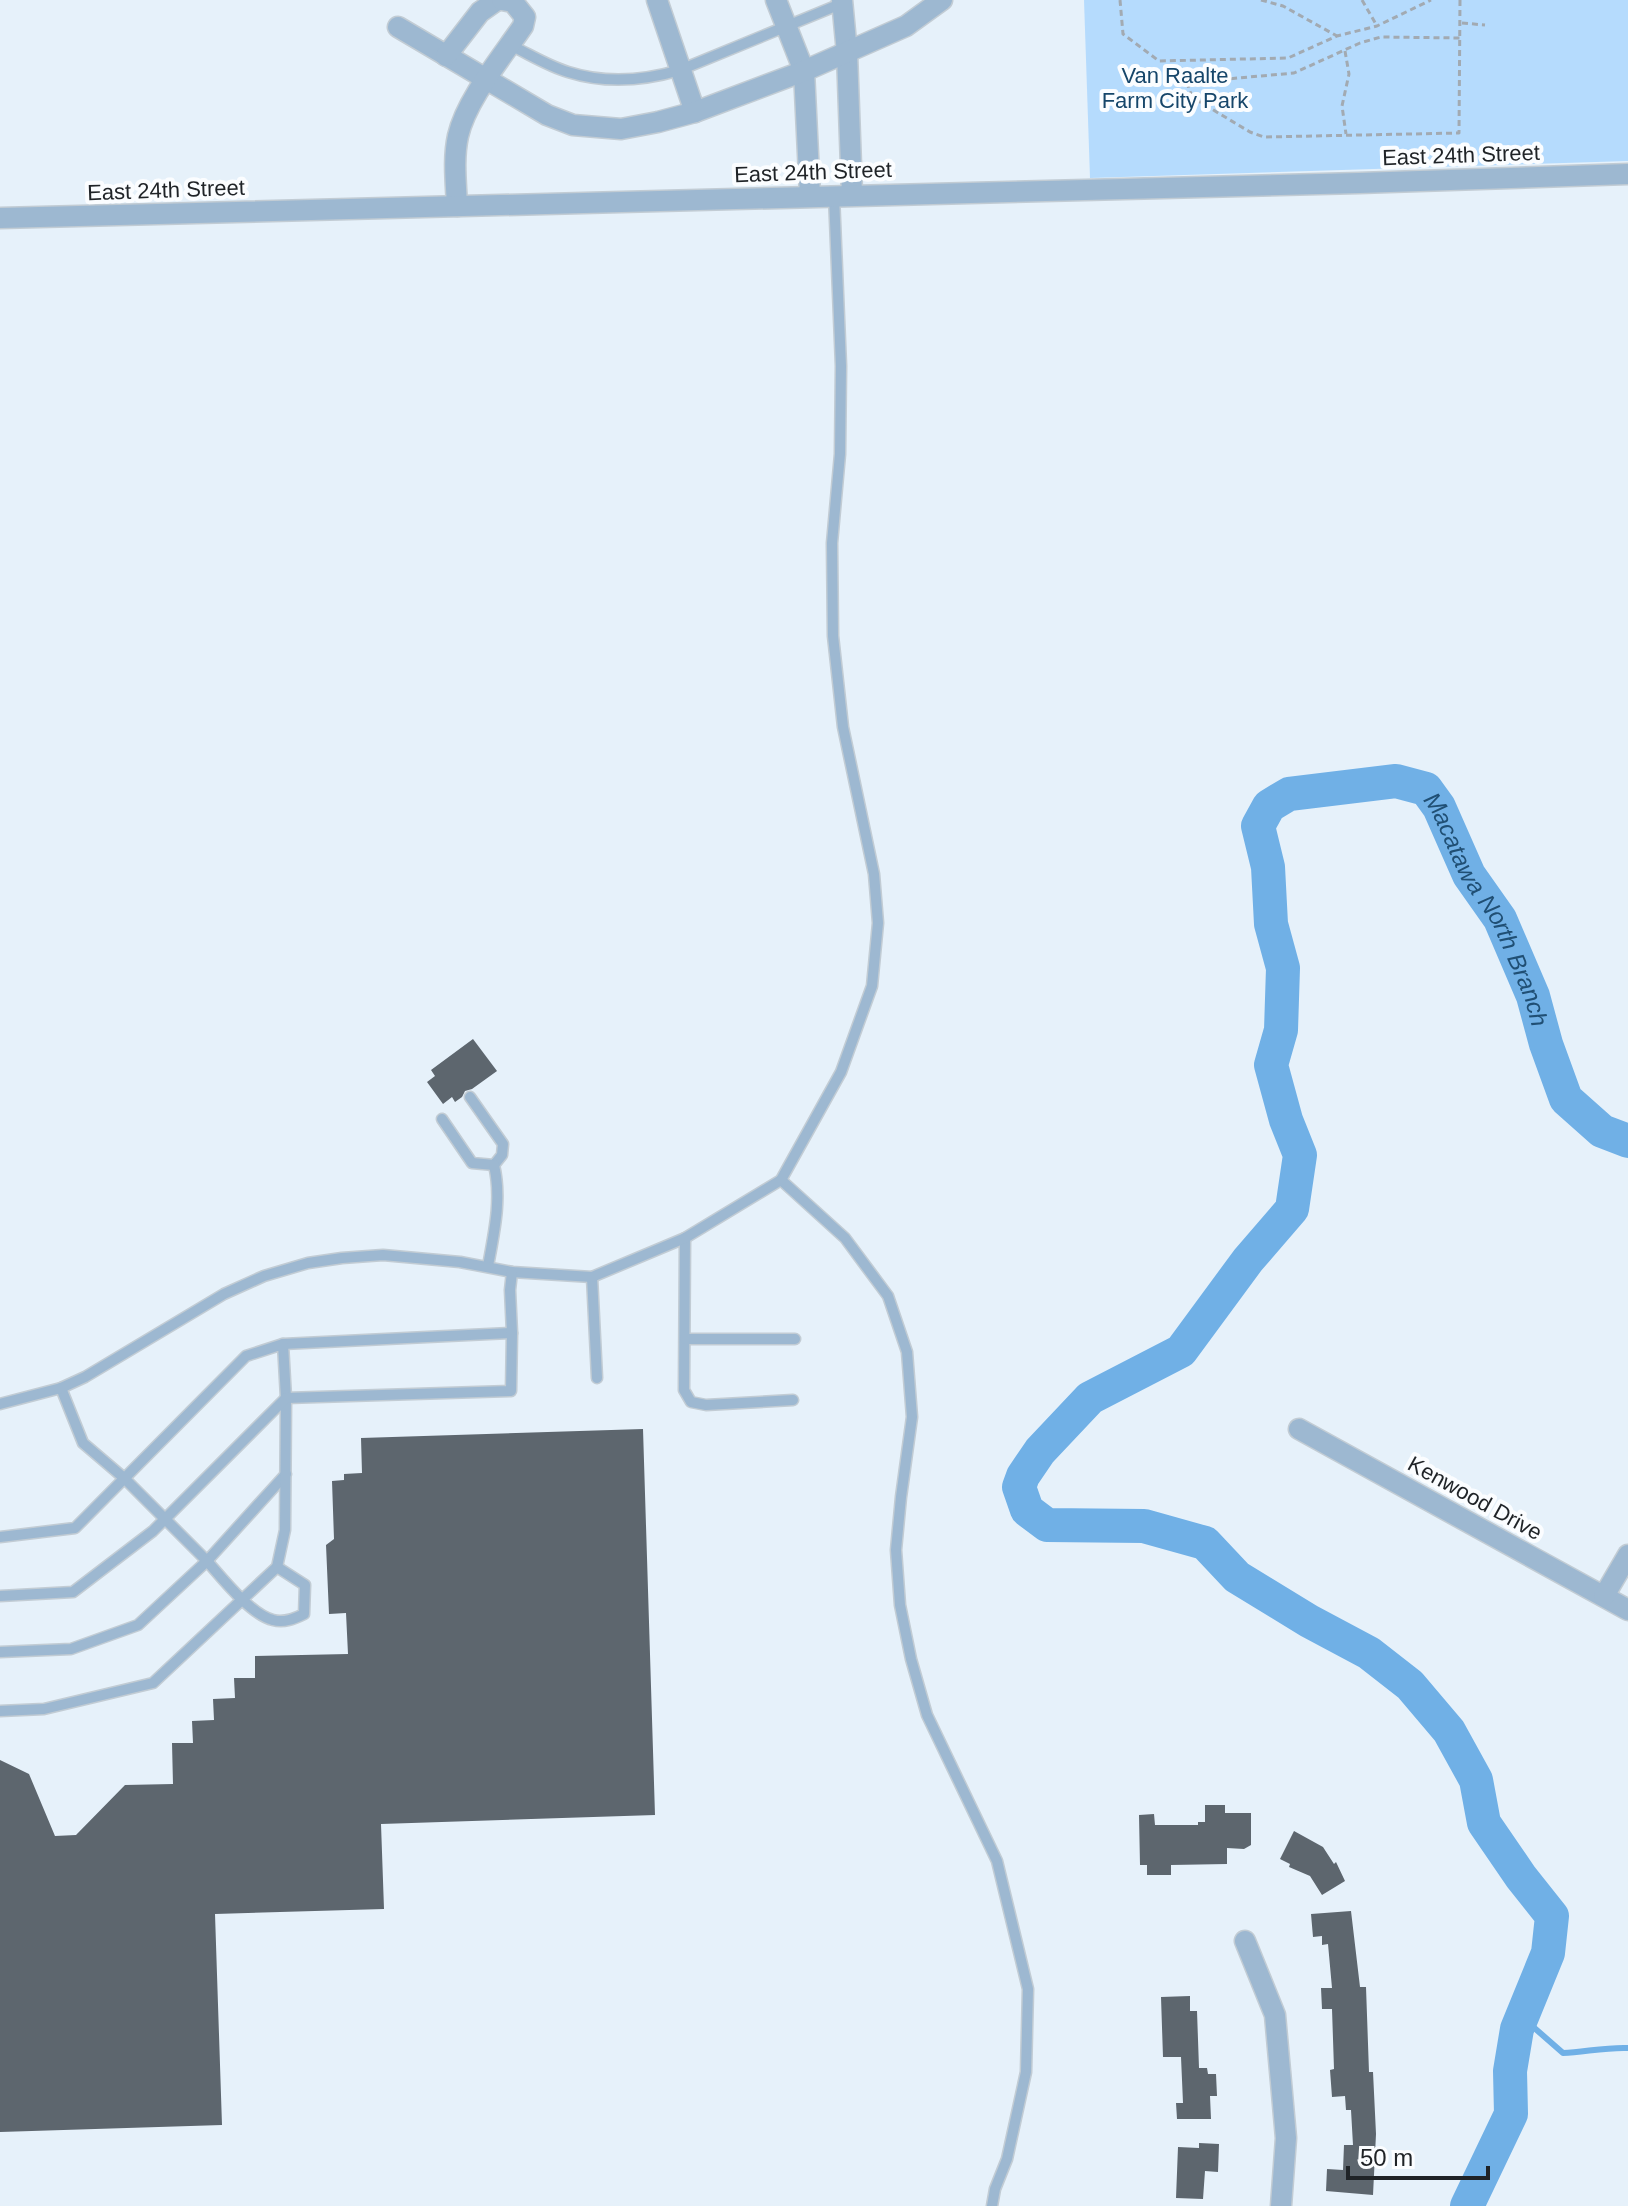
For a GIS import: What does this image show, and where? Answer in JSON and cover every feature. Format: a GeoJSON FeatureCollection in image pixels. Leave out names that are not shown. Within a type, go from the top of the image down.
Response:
{"type":"FeatureCollection","features":[{"type":"Feature","properties":{"kind":"street"},"geometry":{"type":"LineString","coordinates":[[446,56],[480,12],[500,0],[513,2],[525,17],[523,26],[470,107],[459,133],[456,152],[457,206]]}},
{"type":"Feature","properties":{"kind":"street"},"geometry":{"type":"LineString","coordinates":[[657,0],[695,112]]}},
{"type":"Feature","properties":{"kind":"street"},"geometry":{"type":"LineString","coordinates":[[776,0],[804,71],[810,196]]}},
{"type":"Feature","properties":{"kind":"street"},"geometry":{"type":"LineString","coordinates":[[398,27],[547,115],[573,125],[621,129],[695,112],[804,71],[906,26],[942,0]]}},
{"type":"Feature","properties":{"kind":"street"},"geometry":{"type":"LineString","coordinates":[[843,195],[847,53],[845,1]]}},
{"type":"Feature","properties":{"kind":"street","name":"East 24th Street"},"geometry":{"type":"LineString","coordinates":[[0,218],[1628,174]]}},
{"type":"Feature","properties":{"kind":"street","name":"Kenwood Drive"},"geometry":{"type":"LineString","coordinates":[[1299,1429],[1628,1610]]}},
{"type":"Feature","properties":{"kind":"street"},"geometry":{"type":"LineString","coordinates":[[1604,1596],[1628,1555]]}},
{"type":"Feature","properties":{"kind":"street"},"geometry":{"type":"LineString","coordinates":[[1245,1941],[1275,2015],[1286,2138],[1281,2206]]}},
{"type":"Feature","properties":{"kind":"lane"},"geometry":{"type":"LineString","coordinates":[[510,45],[568,72],[619,81],[653,78],[680,70],[845,1]]}},
{"type":"Feature","properties":{"kind":"lane"},"geometry":{"type":"LineString","coordinates":[[0,1404],[61,1388],[114,1361],[224,1294],[264,1276],[308,1263],[383,1255],[488,1266],[512,1272],[592,1277],[685,1238],[781,1180],[841,1072],[872,986],[878,923],[874,874],[843,727],[833,636],[832,543],[840,454],[843,195]]}},
{"type":"Feature","properties":{"kind":"lane"},"geometry":{"type":"LineString","coordinates":[[470,1097],[503,1144],[502,1155],[494,1165],[498,1194],[488,1266]]}},
{"type":"Feature","properties":{"kind":"lane"},"geometry":{"type":"LineString","coordinates":[[442,1119],[472,1163],[494,1165]]}},
{"type":"Feature","properties":{"kind":"lane"},"geometry":{"type":"LineString","coordinates":[[781,1180],[845,1238],[888,1296],[907,1352],[912,1417],[896,1550],[900,1605],[927,1715],[997,1861],[1028,1989],[1026,2072],[1007,2159],[992,2206]]}},
{"type":"Feature","properties":{"kind":"lane"},"geometry":{"type":"LineString","coordinates":[[685,1238],[684,1390],[691,1402],[706,1405],[793,1400]]}},
{"type":"Feature","properties":{"kind":"lane"},"geometry":{"type":"LineString","coordinates":[[0,1596],[73,1592],[153,1531],[286,1398],[511,1391],[512,1272]]}},
{"type":"Feature","properties":{"kind":"lane"},"geometry":{"type":"LineString","coordinates":[[592,1277],[597,1378]]}},
{"type":"Feature","properties":{"kind":"lane"},"geometry":{"type":"LineString","coordinates":[[0,1537],[75,1528],[246,1356],[283,1344],[512,1333]]}},
{"type":"Feature","properties":{"kind":"lane"},"geometry":{"type":"LineString","coordinates":[[685,1339],[795,1339]]}},
{"type":"Feature","properties":{"kind":"lane"},"geometry":{"type":"LineString","coordinates":[[0,1711],[44,1709],[153,1683],[277,1567],[285,1530],[286,1398],[283,1344]]}},
{"type":"Feature","properties":{"kind":"lane"},"geometry":{"type":"LineString","coordinates":[[61,1388],[83,1443],[124,1478],[207,1561],[242,1601],[271,1620],[289,1621],[304,1614],[305,1585],[277,1567]]}},
{"type":"Feature","properties":{"kind":"lane"},"geometry":{"type":"LineString","coordinates":[[0,1652],[71,1649],[138,1625],[207,1561],[286,1474]]}},
{"type":"Feature","properties":{"kind":"path"},"geometry":{"type":"LineString","coordinates":[[1261,0],[1283,6],[1337,36]]}},
{"type":"Feature","properties":{"kind":"path"},"geometry":{"type":"LineString","coordinates":[[1362,0],[1377,26]]}},
{"type":"Feature","properties":{"kind":"path"},"geometry":{"type":"LineString","coordinates":[[1122,1],[1123,34],[1159,61],[1288,58],[1337,36],[1377,26],[1431,0]]}},
{"type":"Feature","properties":{"kind":"path"},"geometry":{"type":"LineString","coordinates":[[1460,0],[1462,23],[1459,133],[1257,136],[1192,96],[1189,90],[1188,82],[1195,78],[1227,79],[1294,73],[1381,37],[1461,38]]}},
{"type":"Feature","properties":{"kind":"path"},"geometry":{"type":"LineString","coordinates":[[1462,23],[1485,25]]}},
{"type":"Feature","properties":{"kind":"path"},"geometry":{"type":"LineString","coordinates":[[1344,50],[1349,74],[1342,106],[1346,134]]}},
{"type":"Feature","properties":{"kind":"green space","name":"Van Raalte Farm City Park"},"geometry":{"type":"Polygon","coordinates":[[[1084,0],[1628,0],[1628,161],[1090,178],[1084,0]]]}},
{"type":"Feature","properties":{"kind":"building"},"geometry":{"type":"Polygon","coordinates":[[[473,1039],[497,1071],[465,1091],[455,1102],[452,1097],[443,1104],[427,1082],[435,1076],[431,1070],[473,1039]]]}},
{"type":"Feature","properties":{"kind":"building"},"geometry":{"type":"Polygon","coordinates":[[[643,1429],[655,1815],[381,1824],[384,1909],[215,1914],[222,2125],[0,2132],[0,1760],[29,1774],[55,1836],[76,1835],[125,1785],[173,1784],[172,1743],[193,1743],[192,1721],[214,1720],[213,1699],[235,1698],[234,1678],[255,1678],[255,1656],[348,1654],[346,1613],[329,1614],[326,1545],[334,1539],[332,1481],[344,1480],[344,1474],[362,1473],[361,1438],[643,1429]]]}},
{"type":"Feature","properties":{"kind":"building"},"geometry":{"type":"Polygon","coordinates":[[[1205,1805],[1225,1805],[1225,1813],[1251,1813],[1251,1845],[1244,1849],[1227,1848],[1227,1864],[1171,1865],[1171,1875],[1147,1875],[1147,1865],[1140,1865],[1139,1815],[1154,1814],[1155,1825],[1198,1825],[1198,1822],[1205,1822],[1205,1805]]]}},
{"type":"Feature","properties":{"kind":"building"},"geometry":{"type":"Polygon","coordinates":[[[1294,1831],[1323,1847],[1334,1864],[1336,1862],[1345,1881],[1322,1895],[1310,1876],[1289,1867],[1290,1864],[1280,1859],[1294,1831]]]}},
{"type":"Feature","properties":{"kind":"building"},"geometry":{"type":"Polygon","coordinates":[[[1351,1911],[1360,1987],[1366,1987],[1369,2072],[1373,2072],[1376,2134],[1373,2195],[1326,2191],[1327,2169],[1343,2170],[1344,2145],[1353,2145],[1351,2110],[1346,2110],[1345,2096],[1332,2097],[1332,2009],[1322,2009],[1321,1988],[1332,1988],[1328,1944],[1322,1945],[1322,1936],[1313,1937],[1311,1914],[1351,1911]]]}},
{"type":"Feature","properties":{"kind":"building"},"geometry":{"type":"Polygon","coordinates":[[[1190,1996],[1190,2011],[1197,2011],[1199,2068],[1207,2068],[1208,2074],[1216,2074],[1217,2096],[1210,2096],[1211,2119],[1177,2119],[1176,2103],[1183,2103],[1181,2057],[1163,2057],[1161,1997],[1190,1996]]]}},
{"type":"Feature","properties":{"kind":"building"},"geometry":{"type":"Polygon","coordinates":[[[1199,2143],[1219,2144],[1218,2172],[1205,2171],[1203,2199],[1176,2198],[1178,2147],[1199,2148],[1199,2143]]]}},
{"type":"Feature","properties":{"kind":"waterway","name":"Macatawa North Branch"},"geometry":{"type":"LineString","coordinates":[[1467,2206],[1511,2114],[1510,2071],[1517,2029],[1548,1953],[1552,1916],[1484,1823],[1476,1780],[1449,1731],[1410,1685],[1369,1653],[1237,1577],[1205,1543],[1144,1526],[1047,1525],[1027,1510],[1019,1487],[1040,1451],[1090,1398],[1181,1351],[1248,1260],[1292,1209],[1300,1155],[1286,1120],[1271,1065],[1281,1030],[1283,968],[1271,924],[1268,867],[1258,826],[1269,806],[1289,794],[1396,781],[1426,789],[1439,807],[1469,875],[1500,919],[1533,996],[1566,1099],[1602,1131],[1628,1141]]}},
{"type":"Feature","properties":{"kind":"waterway"},"geometry":{"type":"LineString","coordinates":[[1523,2018],[1563,2053],[1628,2048]]}}]}
